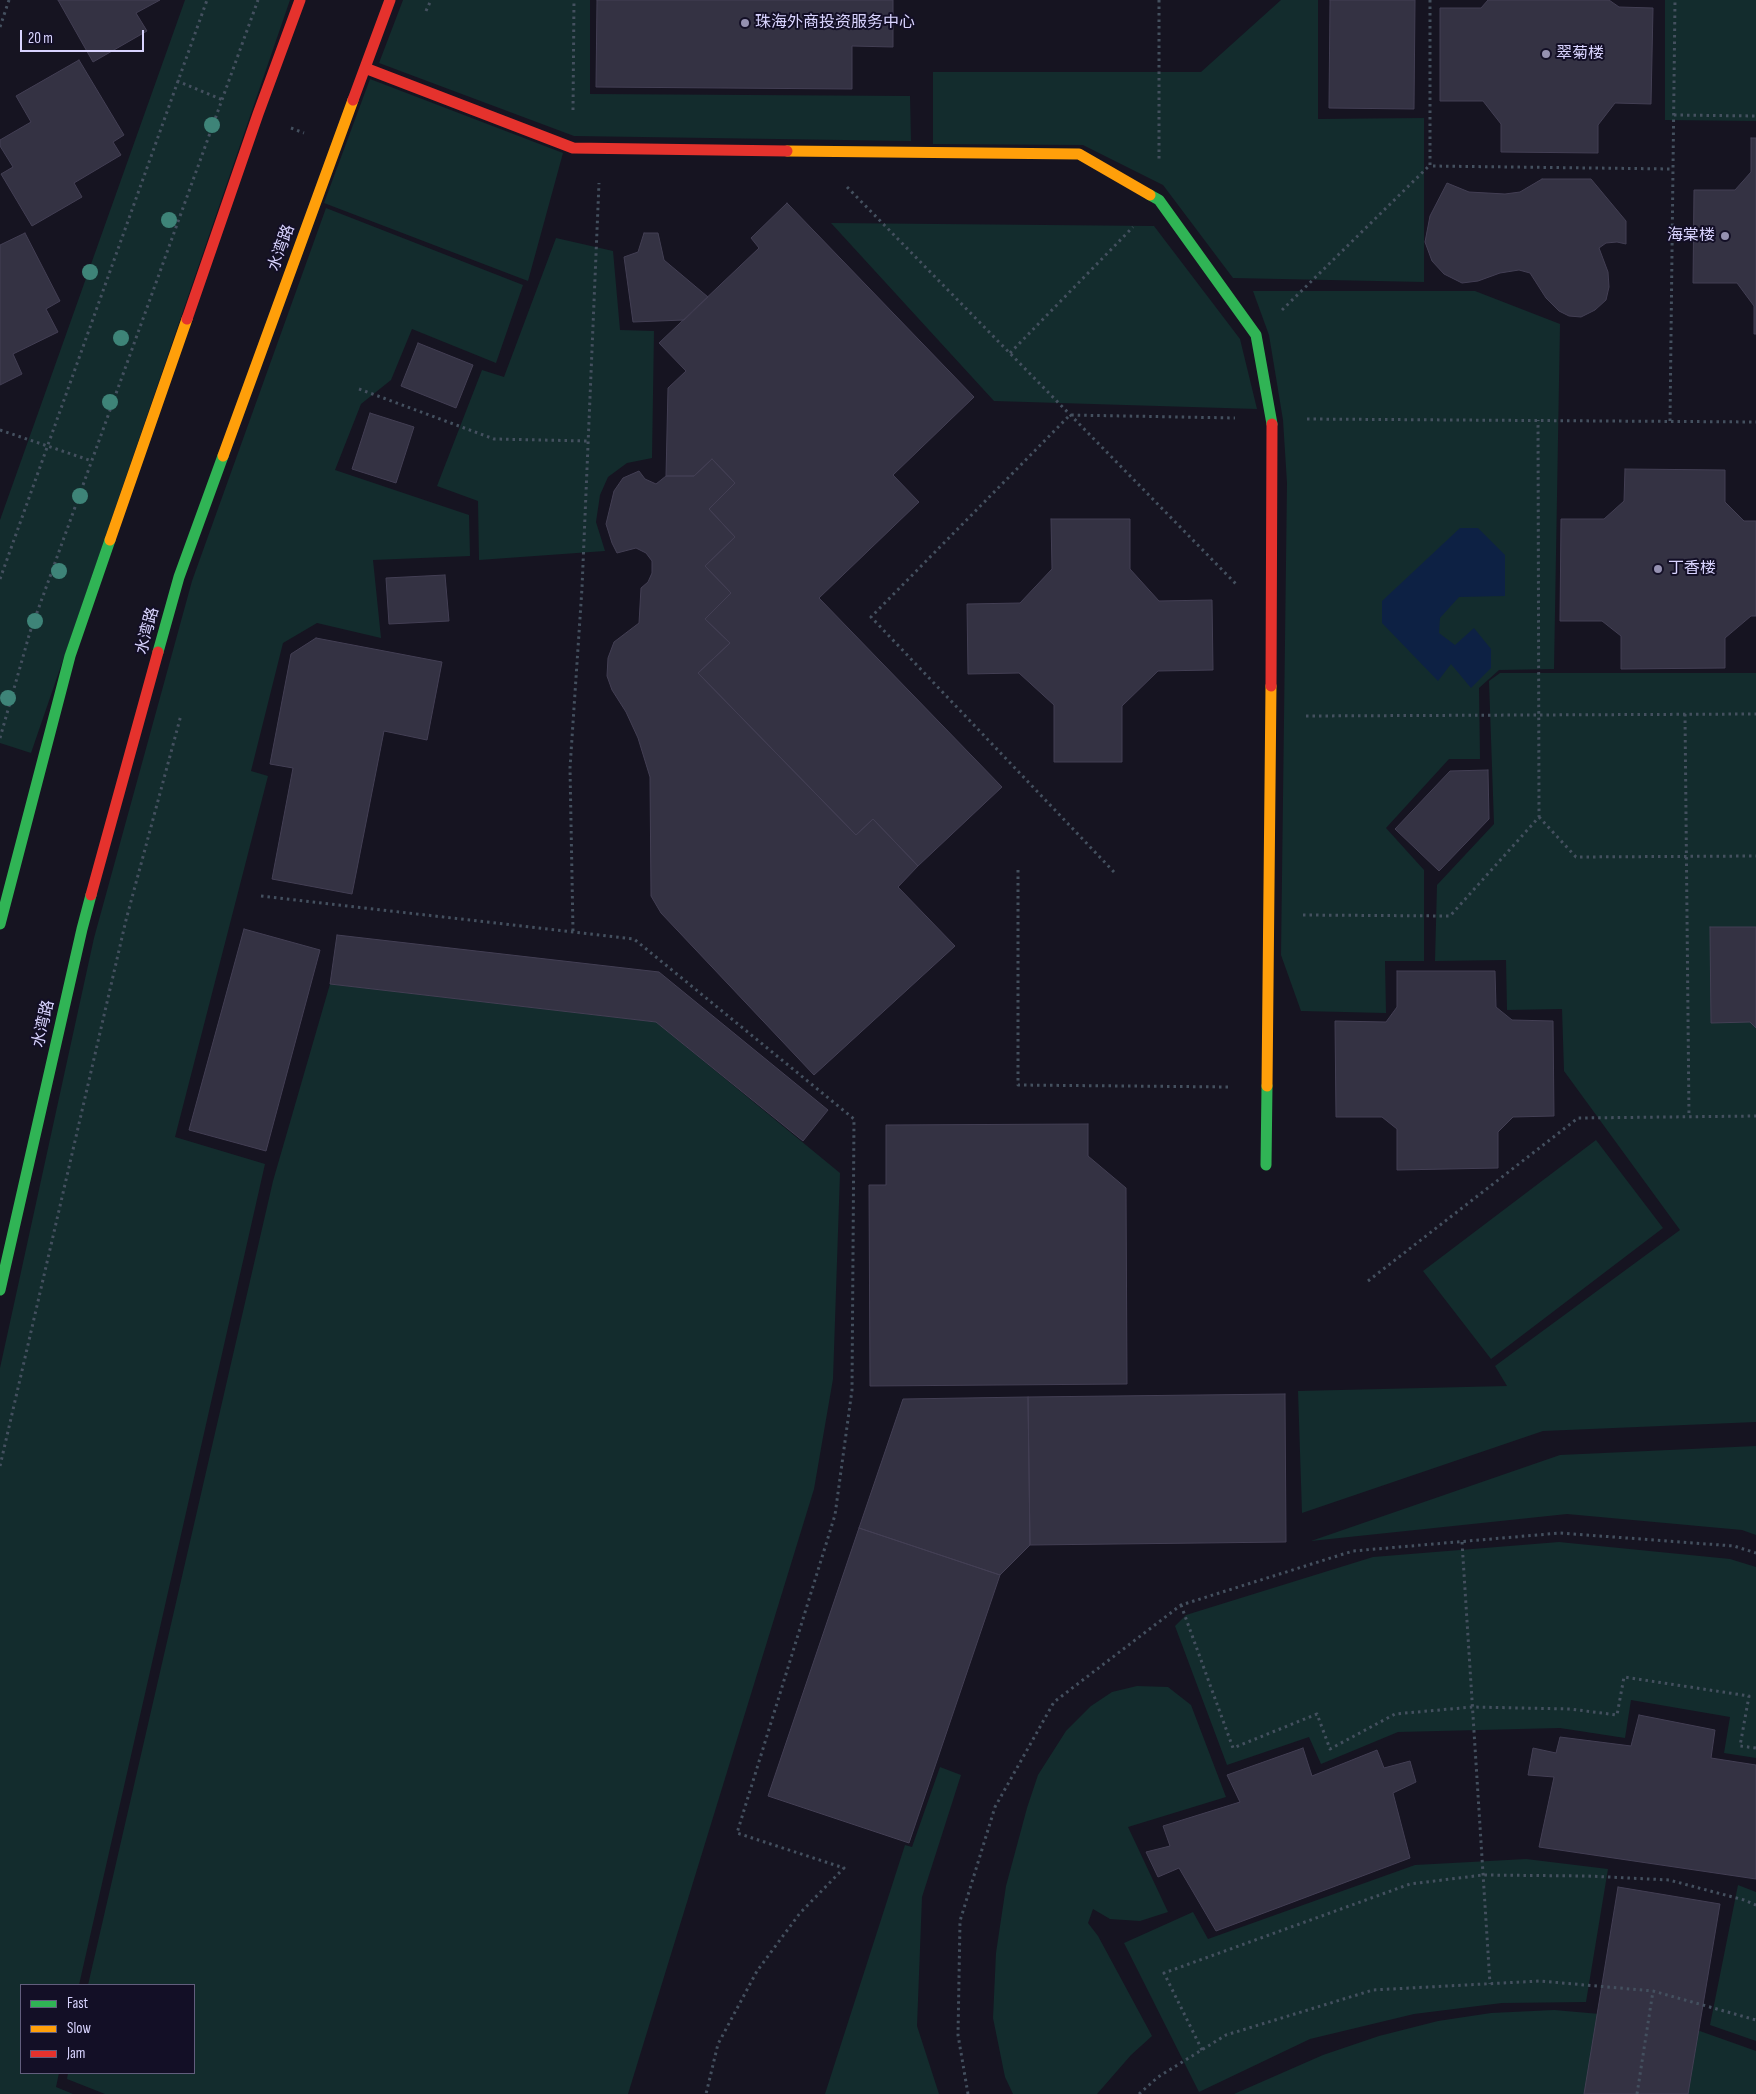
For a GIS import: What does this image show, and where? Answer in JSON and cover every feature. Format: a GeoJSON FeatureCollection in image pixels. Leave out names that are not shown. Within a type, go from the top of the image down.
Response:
{"type":"FeatureCollection","features":[{"type":"Feature","properties":{"kind":"main road"},"geometry":{"type":"LineString","coordinates":[[0,924],[70,656],[258,114],[300,0]]}},
{"type":"Feature","properties":{"kind":"main road","name":"水湾路"},"geometry":{"type":"LineString","coordinates":[[0,1290],[82,929],[179,578],[390,0]]}},
{"type":"Feature","properties":{"kind":"main road"},"geometry":{"type":"LineString","coordinates":[[364,68],[573,148],[1079,154],[1160,200],[1256,335],[1272,419],[1266,1164]]}},
{"type":"Feature","properties":{"kind":"path"},"geometry":{"type":"LineString","coordinates":[[0,27],[9,0]]}},
{"type":"Feature","properties":{"kind":"path"},"geometry":{"type":"LineString","coordinates":[[0,579],[207,0]]}},
{"type":"Feature","properties":{"kind":"path"},"geometry":{"type":"LineString","coordinates":[[0,738],[30,632],[258,0]]}},
{"type":"Feature","properties":{"kind":"path"},"geometry":{"type":"LineString","coordinates":[[424,18],[431,0]]}},
{"type":"Feature","properties":{"kind":"path"},"geometry":{"type":"LineString","coordinates":[[573,148],[574,0]]}},
{"type":"Feature","properties":{"kind":"path"},"geometry":{"type":"LineString","coordinates":[[1430,0],[1430,166]]}},
{"type":"Feature","properties":{"kind":"path"},"geometry":{"type":"LineString","coordinates":[[1670,422],[1675,0]]}},
{"type":"Feature","properties":{"kind":"path"},"geometry":{"type":"LineString","coordinates":[[1674,115],[1756,116]]}},
{"type":"Feature","properties":{"kind":"path"},"geometry":{"type":"LineString","coordinates":[[573,931],[570,768],[582,588],[600,148]]}},
{"type":"Feature","properties":{"kind":"path"},"geometry":{"type":"LineString","coordinates":[[1256,335],[1430,166],[1673,169]]}},
{"type":"Feature","properties":{"kind":"path"},"geometry":{"type":"LineString","coordinates":[[845,186],[1237,584]]}},
{"type":"Feature","properties":{"kind":"path"},"geometry":{"type":"LineString","coordinates":[[359,389],[494,439],[588,441]]}},
{"type":"Feature","properties":{"kind":"path"},"geometry":{"type":"LineString","coordinates":[[1114,872],[871,617],[1070,415],[1272,419],[1756,422]]}},
{"type":"Feature","properties":{"kind":"path"},"geometry":{"type":"LineString","coordinates":[[1268,915],[1450,916],[1539,817],[1538,420]]}},
{"type":"Feature","properties":{"kind":"path"},"geometry":{"type":"LineString","coordinates":[[0,430],[92,461]]}},
{"type":"Feature","properties":{"kind":"path"},"geometry":{"type":"LineString","coordinates":[[0,1466],[126,920],[182,710]]}},
{"type":"Feature","properties":{"kind":"path"},"geometry":{"type":"LineString","coordinates":[[1685,714],[1689,1117]]}},
{"type":"Feature","properties":{"kind":"path"},"geometry":{"type":"LineString","coordinates":[[1270,716],[1756,714]]}},
{"type":"Feature","properties":{"kind":"path"},"geometry":{"type":"LineString","coordinates":[[1539,817],[1576,857],[1756,856]]}},
{"type":"Feature","properties":{"kind":"path"},"geometry":{"type":"LineString","coordinates":[[1018,870],[1018,1084],[1266,1088]]}},
{"type":"Feature","properties":{"kind":"path"},"geometry":{"type":"LineString","coordinates":[[261,896],[634,939],[854,1119],[852,1390],[835,1515],[736,1833],[844,1868],[800,1913],[757,1971],[718,2044],[706,2094]]}},
{"type":"Feature","properties":{"kind":"path"},"geometry":{"type":"LineString","coordinates":[[1368,1281],[1578,1118],[1756,1116]]}},
{"type":"Feature","properties":{"kind":"path"},"geometry":{"type":"LineString","coordinates":[[968,2094],[958,2035],[960,1921],[994,1807],[1054,1702],[1180,1605],[1353,1551],[1560,1533],[1734,1546],[1756,1553]]}},
{"type":"Feature","properties":{"kind":"path"},"geometry":{"type":"LineString","coordinates":[[1462,1542],[1490,1984]]}},
{"type":"Feature","properties":{"kind":"path"},"geometry":{"type":"LineString","coordinates":[[1180,1605],[1233,1748],[1317,1714],[1330,1749],[1394,1714],[1472,1707],[1570,1709],[1618,1715],[1624,1677],[1749,1696],[1740,1746],[1756,1748]]}},
{"type":"Feature","properties":{"kind":"path"},"geometry":{"type":"LineString","coordinates":[[1202,2050],[1164,1973],[1410,1884],[1483,1876],[1588,1876],[1669,1880],[1756,1905]]}},
{"type":"Feature","properties":{"kind":"path"},"geometry":{"type":"LineString","coordinates":[[1139,2094],[1158,2077],[1226,2035],[1373,1990],[1540,1981],[1653,1991],[1756,2020]]}},
{"type":"Feature","properties":{"kind":"path"},"geometry":{"type":"LineString","coordinates":[[1637,2094],[1653,1991]]}},
{"type":"Feature","properties":{"kind":"green space"},"geometry":{"type":"Polygon","coordinates":[[[185,0],[290,0],[31,753],[0,743],[0,520],[185,0]]]}},
{"type":"Feature","properties":{"kind":"green space"},"geometry":{"type":"Polygon","coordinates":[[[403,0],[590,0],[590,94],[910,96],[911,141],[574,136],[379,63],[403,0]]]}},
{"type":"Feature","properties":{"kind":"green space"},"geometry":{"type":"Polygon","coordinates":[[[1281,0],[1318,0],[1318,119],[1424,118],[1424,282],[1233,278],[1163,185],[1083,145],[933,144],[933,72],[1201,72],[1281,0]]]}},
{"type":"Feature","properties":{"kind":"green space"},"geometry":{"type":"Polygon","coordinates":[[[1665,0],[1756,0],[1756,121],[1665,120],[1665,0]]]}},
{"type":"Feature","properties":{"kind":"green space"},"geometry":{"type":"Polygon","coordinates":[[[370,79],[563,153],[528,281],[324,203],[370,79]]]}},
{"type":"Feature","properties":{"kind":"green space"},"geometry":{"type":"Polygon","coordinates":[[[326,208],[523,285],[496,363],[412,329],[391,380],[361,404],[335,470],[469,515],[470,556],[373,560],[381,638],[317,623],[283,643],[251,771],[268,776],[175,1137],[265,1164],[79,1984],[20,1984],[20,2074],[59,2074],[56,2087],[73,2094],[0,2094],[0,1368],[94,938],[192,581],[326,208]]]}},
{"type":"Feature","properties":{"kind":"green space"},"geometry":{"type":"Polygon","coordinates":[[[831,223],[1154,226],[1240,339],[1257,409],[994,401],[831,223]]]}},
{"type":"Feature","properties":{"kind":"green space"},"geometry":{"type":"Polygon","coordinates":[[[556,238],[613,251],[620,330],[654,331],[652,458],[627,463],[608,477],[600,495],[596,522],[605,551],[479,560],[478,501],[437,486],[482,370],[504,377],[556,238]]]}},
{"type":"Feature","properties":{"kind":"green space"},"geometry":{"type":"Polygon","coordinates":[[[1253,291],[1475,291],[1560,324],[1554,669],[1499,670],[1479,688],[1480,759],[1449,759],[1386,828],[1424,870],[1424,961],[1385,961],[1386,1013],[1301,1011],[1281,955],[1287,483],[1283,420],[1269,335],[1253,291]]]}},
{"type":"Feature","properties":{"kind":"green space"},"geometry":{"type":"Polygon","coordinates":[[[1500,673],[1756,673],[1756,1422],[1543,1431],[1302,1513],[1298,1391],[1507,1386],[1495,1366],[1680,1230],[1564,1071],[1562,1009],[1507,1010],[1506,960],[1435,961],[1437,885],[1494,824],[1489,681],[1500,673]]]}},
{"type":"Feature","properties":{"kind":"green space"},"geometry":{"type":"Polygon","coordinates":[[[330,984],[656,1022],[840,1173],[833,1379],[814,1489],[628,2094],[105,2094],[67,2079],[68,2074],[195,2074],[195,1984],[88,1984],[273,1181],[330,984]]]}},
{"type":"Feature","properties":{"kind":"green space"},"geometry":{"type":"Polygon","coordinates":[[[1596,1140],[1663,1228],[1491,1359],[1423,1271],[1596,1140]]]}},
{"type":"Feature","properties":{"kind":"green space"},"geometry":{"type":"Polygon","coordinates":[[[1756,1446],[1756,1535],[1742,1530],[1567,1514],[1311,1541],[1560,1455],[1756,1446]]]}},
{"type":"Feature","properties":{"kind":"green space"},"geometry":{"type":"Polygon","coordinates":[[[1559,1542],[1730,1559],[1756,1567],[1756,1758],[1724,1753],[1730,1717],[1631,1700],[1625,1738],[1560,1728],[1398,1732],[1321,1764],[1309,1737],[1227,1765],[1175,1626],[1186,1615],[1373,1557],[1559,1542]]]}},
{"type":"Feature","properties":{"kind":"green space"},"geometry":{"type":"Polygon","coordinates":[[[1137,1686],[1168,1687],[1191,1705],[1226,1797],[1128,1827],[1168,1912],[1140,1921],[1110,1919],[1093,1909],[1088,1923],[1098,1936],[1152,2036],[1131,2055],[1097,2094],[1013,2094],[1005,2077],[993,2018],[996,1953],[1006,1886],[1027,1808],[1038,1775],[1066,1731],[1091,1706],[1112,1692],[1137,1686]]]}},
{"type":"Feature","properties":{"kind":"green space"},"geometry":{"type":"Polygon","coordinates":[[[940,1767],[961,1775],[922,1897],[917,2026],[939,2094],[825,2094],[905,1845],[912,1847],[940,1767]]]}},
{"type":"Feature","properties":{"kind":"green space"},"geometry":{"type":"Polygon","coordinates":[[[1526,1859],[1608,1869],[1586,2002],[1502,2003],[1414,2014],[1310,2039],[1199,2092],[1124,1943],[1193,1912],[1208,1939],[1415,1865],[1526,1859]]]}},
{"type":"Feature","properties":{"kind":"green space"},"geometry":{"type":"Polygon","coordinates":[[[1738,1885],[1756,1892],[1756,2041],[1710,2025],[1738,1885]]]}},
{"type":"Feature","properties":{"kind":"green space"},"geometry":{"type":"Polygon","coordinates":[[[1554,2010],[1623,2016],[1697,2030],[1756,2051],[1756,2094],[1234,2094],[1323,2055],[1379,2036],[1438,2021],[1491,2013],[1554,2010]]]}},
{"type":"Feature","properties":{"kind":"water"},"geometry":{"type":"Polygon","coordinates":[[[1460,528],[1478,528],[1505,555],[1505,596],[1459,597],[1440,618],[1439,633],[1455,645],[1474,628],[1491,649],[1491,668],[1471,688],[1451,664],[1438,681],[1382,623],[1382,601],[1460,528]]]}},
{"type":"Feature","properties":{"kind":"building"},"geometry":{"type":"Polygon","coordinates":[[[58,0],[160,0],[136,13],[147,31],[93,62],[58,0]]]}},
{"type":"Feature","properties":{"kind":"building","name":"珠海外商投资服务中心"},"geometry":{"type":"Polygon","coordinates":[[[597,0],[893,0],[893,47],[852,46],[852,89],[596,87],[597,0]]]}},
{"type":"Feature","properties":{"kind":"building"},"geometry":{"type":"Polygon","coordinates":[[[1330,0],[1415,0],[1414,109],[1329,108],[1330,0]]]}},
{"type":"Feature","properties":{"kind":"building","name":"翠菊楼"},"geometry":{"type":"Polygon","coordinates":[[[1488,0],[1609,0],[1619,7],[1653,8],[1651,104],[1615,103],[1598,125],[1598,153],[1501,152],[1501,124],[1483,101],[1440,101],[1440,8],[1481,8],[1488,0]]]}},
{"type":"Feature","properties":{"kind":"building"},"geometry":{"type":"Polygon","coordinates":[[[79,60],[124,135],[113,142],[121,155],[74,183],[82,197],[32,226],[1,174],[13,167],[0,146],[0,140],[31,122],[16,96],[79,60]]]}},
{"type":"Feature","properties":{"kind":"building","name":"海棠楼"},"geometry":{"type":"Polygon","coordinates":[[[1751,138],[1756,138],[1756,334],[1754,334],[1754,306],[1737,283],[1693,283],[1694,190],[1735,190],[1751,172],[1751,138]]]}},
{"type":"Feature","properties":{"kind":"building"},"geometry":{"type":"Polygon","coordinates":[[[1542,179],[1591,179],[1626,221],[1626,244],[1617,242],[1606,243],[1599,248],[1608,272],[1609,287],[1606,300],[1595,310],[1581,317],[1569,316],[1559,311],[1546,298],[1530,273],[1519,270],[1500,273],[1478,281],[1462,283],[1444,274],[1432,261],[1425,242],[1430,216],[1447,183],[1469,192],[1505,194],[1520,192],[1542,179]]]}},
{"type":"Feature","properties":{"kind":"building"},"geometry":{"type":"Polygon","coordinates":[[[787,203],[974,397],[893,475],[919,502],[819,598],[1002,787],[918,866],[873,819],[856,835],[698,673],[730,643],[705,619],[731,593],[705,566],[735,537],[709,509],[735,483],[712,459],[694,476],[666,476],[668,388],[686,371],[659,343],[759,248],[751,238],[787,203]]]}},
{"type":"Feature","properties":{"kind":"building"},"geometry":{"type":"Polygon","coordinates":[[[25,233],[60,301],[46,309],[58,332],[13,354],[22,374],[0,385],[0,245],[25,233]]]}},
{"type":"Feature","properties":{"kind":"building"},"geometry":{"type":"Polygon","coordinates":[[[644,233],[658,233],[664,260],[708,297],[684,320],[633,322],[624,257],[638,252],[644,233]]]}},
{"type":"Feature","properties":{"kind":"building"},"geometry":{"type":"Polygon","coordinates":[[[418,343],[473,365],[456,408],[401,386],[418,343]]]}},
{"type":"Feature","properties":{"kind":"building"},"geometry":{"type":"Polygon","coordinates":[[[370,413],[414,427],[396,483],[352,469],[370,413]]]}},
{"type":"Feature","properties":{"kind":"building"},"geometry":{"type":"Polygon","coordinates":[[[712,459],[735,483],[709,509],[735,537],[705,566],[731,593],[705,619],[730,643],[698,673],[856,835],[873,819],[918,866],[898,887],[955,946],[814,1075],[661,913],[651,896],[650,777],[638,738],[626,712],[612,690],[607,676],[608,658],[614,642],[639,623],[641,588],[648,582],[652,573],[652,561],[646,553],[636,548],[617,553],[612,543],[606,524],[614,491],[623,478],[639,471],[645,479],[656,484],[666,476],[694,476],[712,459]]]}},
{"type":"Feature","properties":{"kind":"building","name":"丁香楼"},"geometry":{"type":"Polygon","coordinates":[[[1625,469],[1725,470],[1725,502],[1744,521],[1756,521],[1756,616],[1751,616],[1725,638],[1725,668],[1621,669],[1621,636],[1602,621],[1560,621],[1561,519],[1604,519],[1624,501],[1625,469]]]}},
{"type":"Feature","properties":{"kind":"building"},"geometry":{"type":"Polygon","coordinates":[[[1051,519],[1130,519],[1130,569],[1159,601],[1212,600],[1213,670],[1158,671],[1122,706],[1122,762],[1054,762],[1054,705],[1019,673],[968,674],[967,604],[1020,603],[1052,569],[1051,519]]]}},
{"type":"Feature","properties":{"kind":"building"},"geometry":{"type":"Polygon","coordinates":[[[445,575],[449,621],[389,624],[386,578],[445,575]]]}},
{"type":"Feature","properties":{"kind":"building"},"geometry":{"type":"Polygon","coordinates":[[[316,638],[442,662],[427,740],[384,731],[352,894],[272,879],[293,768],[270,764],[291,654],[316,638]]]}},
{"type":"Feature","properties":{"kind":"building"},"geometry":{"type":"Polygon","coordinates":[[[1488,770],[1489,819],[1439,871],[1395,829],[1450,771],[1488,770]]]}},
{"type":"Feature","properties":{"kind":"building"},"geometry":{"type":"Polygon","coordinates":[[[1710,927],[1756,927],[1756,1028],[1750,1022],[1711,1023],[1710,927]]]}},
{"type":"Feature","properties":{"kind":"building"},"geometry":{"type":"Polygon","coordinates":[[[244,929],[320,950],[266,1151],[189,1130],[244,929]]]}},
{"type":"Feature","properties":{"kind":"building"},"geometry":{"type":"Polygon","coordinates":[[[337,935],[659,972],[828,1110],[803,1141],[656,1022],[330,984],[337,935]]]}},
{"type":"Feature","properties":{"kind":"building"},"geometry":{"type":"Polygon","coordinates":[[[1397,971],[1495,971],[1496,1007],[1512,1020],[1553,1021],[1554,1116],[1513,1117],[1498,1132],[1498,1168],[1397,1170],[1397,1129],[1382,1117],[1336,1117],[1335,1021],[1386,1022],[1397,1007],[1397,971]]]}},
{"type":"Feature","properties":{"kind":"building"},"geometry":{"type":"Polygon","coordinates":[[[1088,1124],[1088,1156],[1126,1188],[1127,1384],[870,1386],[869,1185],[886,1185],[886,1125],[1088,1124]]]}},
{"type":"Feature","properties":{"kind":"building"},"geometry":{"type":"Polygon","coordinates":[[[1285,1394],[1286,1542],[1030,1545],[1028,1397],[1285,1394]]]}},
{"type":"Feature","properties":{"kind":"building"},"geometry":{"type":"Polygon","coordinates":[[[1028,1397],[1030,1545],[1000,1575],[859,1528],[903,1399],[1028,1397]]]}},
{"type":"Feature","properties":{"kind":"building"},"geometry":{"type":"Polygon","coordinates":[[[859,1528],[1000,1575],[909,1843],[768,1796],[859,1528]]]}},
{"type":"Feature","properties":{"kind":"building"},"geometry":{"type":"Polygon","coordinates":[[[1639,1715],[1715,1730],[1711,1758],[1756,1765],[1756,1879],[1539,1847],[1554,1777],[1528,1775],[1533,1748],[1556,1753],[1560,1737],[1631,1746],[1639,1715]]]}},
{"type":"Feature","properties":{"kind":"building"},"geometry":{"type":"Polygon","coordinates":[[[1303,1748],[1312,1776],[1377,1750],[1384,1768],[1410,1761],[1416,1782],[1393,1793],[1410,1858],[1216,1931],[1179,1868],[1158,1877],[1146,1852],[1170,1846],[1163,1826],[1240,1802],[1227,1775],[1303,1748]]]}},
{"type":"Feature","properties":{"kind":"building"},"geometry":{"type":"Polygon","coordinates":[[[1618,1887],[1720,1904],[1688,2094],[1584,2094],[1618,1887]]]}},
{"type":"Feature","properties":{"kind":"traffic: fast"},"geometry":{"type":"LineString","coordinates":[[1150,195],[1159,200],[1256,335],[1272,424]]}},
{"type":"Feature","properties":{"kind":"traffic: fast"},"geometry":{"type":"LineString","coordinates":[[158,652],[179,577],[223,456]]}},
{"type":"Feature","properties":{"kind":"traffic: fast"},"geometry":{"type":"LineString","coordinates":[[0,924],[70,656],[110,540]]}},
{"type":"Feature","properties":{"kind":"traffic: fast"},"geometry":{"type":"LineString","coordinates":[[0,1290],[91,895]]}},
{"type":"Feature","properties":{"kind":"traffic: fast"},"geometry":{"type":"LineString","coordinates":[[1266,1165],[1267,1086]]}},
{"type":"Feature","properties":{"kind":"traffic: slow"},"geometry":{"type":"LineString","coordinates":[[223,456],[353,100]]}},
{"type":"Feature","properties":{"kind":"traffic: slow"},"geometry":{"type":"LineString","coordinates":[[787,151],[1079,154],[1150,195]]}},
{"type":"Feature","properties":{"kind":"traffic: slow"},"geometry":{"type":"LineString","coordinates":[[110,540],[187,319]]}},
{"type":"Feature","properties":{"kind":"traffic: slow"},"geometry":{"type":"LineString","coordinates":[[1267,1086],[1271,686]]}},
{"type":"Feature","properties":{"kind":"traffic: jam"},"geometry":{"type":"LineString","coordinates":[[187,319],[258,114],[300,0]]}},
{"type":"Feature","properties":{"kind":"traffic: jam"},"geometry":{"type":"LineString","coordinates":[[353,100],[390,0]]}},
{"type":"Feature","properties":{"kind":"traffic: jam"},"geometry":{"type":"LineString","coordinates":[[365,68],[573,148],[787,151]]}},
{"type":"Feature","properties":{"kind":"traffic: jam"},"geometry":{"type":"LineString","coordinates":[[1271,686],[1272,424]]}},
{"type":"Feature","properties":{"kind":"traffic: jam"},"geometry":{"type":"LineString","coordinates":[[91,895],[158,652]]}},
{"type":"Feature","properties":{"kind":"place","name":"珠海外商投资服务中心"},"geometry":{"type":"Point","coordinates":[745,23]}},
{"type":"Feature","properties":{"kind":"place","name":"翠菊楼"},"geometry":{"type":"Point","coordinates":[1546,54]}},
{"type":"Feature","properties":{"kind":"place","name":"海棠楼"},"geometry":{"type":"Point","coordinates":[1725,236]}},
{"type":"Feature","properties":{"kind":"place","name":"丁香楼"},"geometry":{"type":"Point","coordinates":[1658,569]}}]}
